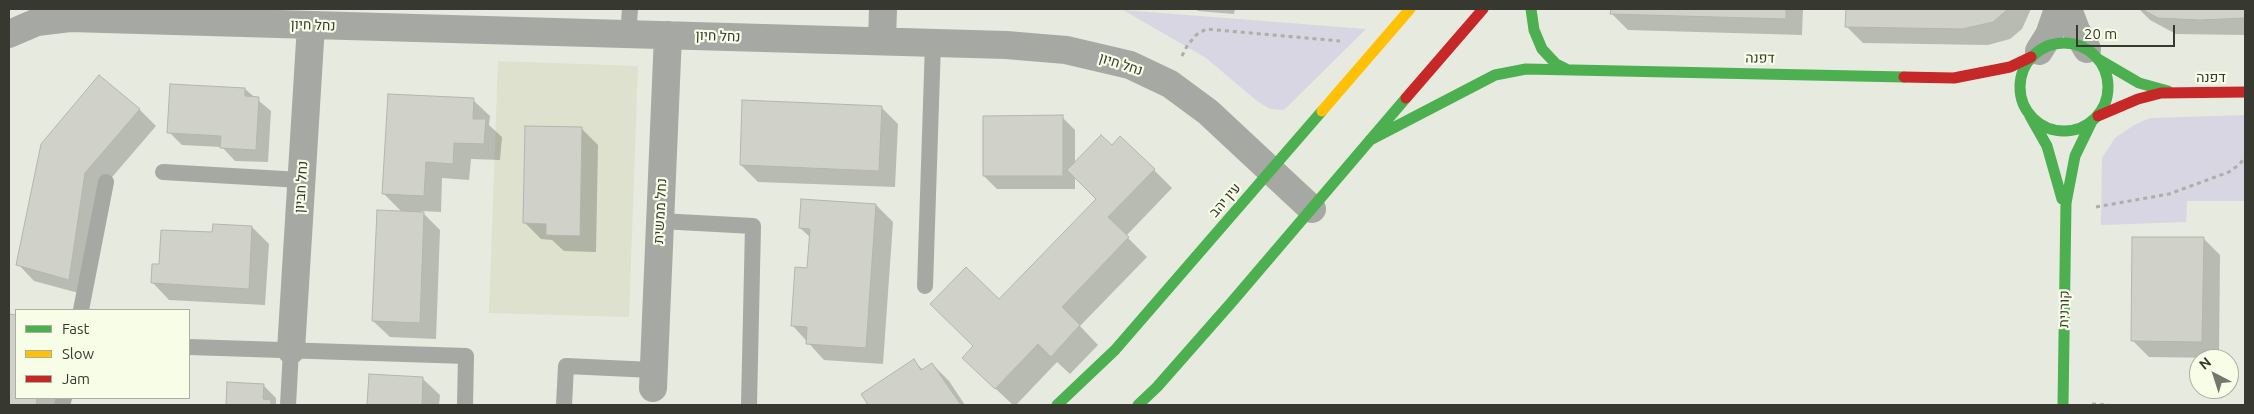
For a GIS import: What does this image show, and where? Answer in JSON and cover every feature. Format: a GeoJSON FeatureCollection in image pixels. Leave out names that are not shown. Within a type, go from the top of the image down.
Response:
{"type":"FeatureCollection","features":[{"type":"Feature","properties":{"kind":"street"},"geometry":{"type":"LineString","coordinates":[[882,41],[883,9]]}},
{"type":"Feature","properties":{"kind":"street","name":"עין יהב"},"geometry":{"type":"LineString","coordinates":[[1057,405],[1115,350],[1410,9]]}},
{"type":"Feature","properties":{"kind":"street"},"geometry":{"type":"LineString","coordinates":[[1138,405],[1157,387],[1483,9]]}},
{"type":"Feature","properties":{"kind":"street"},"geometry":{"type":"LineString","coordinates":[[1531,9],[1534,30],[1542,49],[1556,64],[1566,69]]}},
{"type":"Feature","properties":{"kind":"street"},"geometry":{"type":"LineString","coordinates":[[2028,113],[2021,97],[2020,83],[2023,70],[2048,35],[2058,9]]}},
{"type":"Feature","properties":{"kind":"street"},"geometry":{"type":"LineString","coordinates":[[2009,97],[2040,125],[2060,131],[2080,128],[2095,118],[2105,104],[2108,84],[2105,70],[2076,30],[2068,9]]}},
{"type":"Feature","properties":{"kind":"street","name":"נחל חיון"},"geometry":{"type":"LineString","coordinates":[[9,34],[62,13],[311,25],[399,18],[629,21],[668,35],[1025,46],[1087,53],[1130,65],[1170,84],[1208,112],[1312,209]]}},
{"type":"Feature","properties":{"kind":"street","name":"נחל חביון"},"geometry":{"type":"LineString","coordinates":[[291,350],[311,25]]}},
{"type":"Feature","properties":{"kind":"street","name":"נחל ממשית"},"geometry":{"type":"LineString","coordinates":[[653,379],[668,35]]}},
{"type":"Feature","properties":{"kind":"street"},"geometry":{"type":"LineString","coordinates":[[2035,54],[2048,46],[2061,43],[2074,44],[2093,54]]}},
{"type":"Feature","properties":{"kind":"street","name":"דפנה"},"geometry":{"type":"LineString","coordinates":[[1370,140],[1495,75],[1526,69],[1954,78],[2010,67],[2035,54]]}},
{"type":"Feature","properties":{"kind":"street","name":"דפנה"},"geometry":{"type":"LineString","coordinates":[[2093,54],[2139,83],[2177,92]]}},
{"type":"Feature","properties":{"kind":"street","name":"דפנה"},"geometry":{"type":"LineString","coordinates":[[1954,78],[1978,84]]}},
{"type":"Feature","properties":{"kind":"street","name":"דפנה"},"geometry":{"type":"LineString","coordinates":[[2095,118],[2146,96],[2177,92],[2245,92]]}},
{"type":"Feature","properties":{"kind":"street","name":"קורנית"},"geometry":{"type":"LineString","coordinates":[[2028,113],[2043,137],[2054,164],[2066,212]]}},
{"type":"Feature","properties":{"kind":"street","name":"קורנית"},"geometry":{"type":"LineString","coordinates":[[2063,405],[2066,212],[2075,156],[2082,138],[2095,118]]}},
{"type":"Feature","properties":{"kind":"lane"},"geometry":{"type":"LineString","coordinates":[[925,286],[933,43]]}},
{"type":"Feature","properties":{"kind":"lane"},"geometry":{"type":"LineString","coordinates":[[163,172],[302,180]]}},
{"type":"Feature","properties":{"kind":"lane"},"geometry":{"type":"LineString","coordinates":[[81,309],[106,182]]}},
{"type":"Feature","properties":{"kind":"lane"},"geometry":{"type":"LineString","coordinates":[[660,221],[752,226],[748,405]]}},
{"type":"Feature","properties":{"kind":"lane"},"geometry":{"type":"LineString","coordinates":[[190,347],[466,356],[466,405]]}},
{"type":"Feature","properties":{"kind":"lane"},"geometry":{"type":"LineString","coordinates":[[288,405],[291,350]]}},
{"type":"Feature","properties":{"kind":"lane"},"geometry":{"type":"LineString","coordinates":[[564,405],[566,366],[653,379]]}},
{"type":"Feature","properties":{"kind":"path"},"geometry":{"type":"LineString","coordinates":[[1170,84],[1187,46],[1196,35],[1206,29],[1379,45]]}},
{"type":"Feature","properties":{"kind":"path"},"geometry":{"type":"LineString","coordinates":[[2066,212],[2169,194],[2229,172],[2240,164],[2245,157]]}},
{"type":"Feature","properties":{"kind":"shaded area"},"geometry":{"type":"Polygon","coordinates":[[[1123,10],[1366,29],[1284,110],[1270,109],[1257,101],[1206,58],[1123,10]]]}},
{"type":"Feature","properties":{"kind":"shaded area"},"geometry":{"type":"Polygon","coordinates":[[[498,61],[638,66],[629,317],[489,313],[498,61]]]}},
{"type":"Feature","properties":{"kind":"shaded area"},"geometry":{"type":"Polygon","coordinates":[[[2245,115],[2245,201],[2187,201],[2186,222],[2101,225],[2102,158],[2115,138],[2134,125],[2150,118],[2245,115]]]}},
{"type":"Feature","properties":{"kind":"building"},"geometry":{"type":"Polygon","coordinates":[[[1611,9],[1786,9],[1786,19],[1610,14],[1611,9]]]}},
{"type":"Feature","properties":{"kind":"building"},"geometry":{"type":"Polygon","coordinates":[[[1846,9],[2008,9],[1993,22],[1962,29],[1845,27],[1846,9]]]}},
{"type":"Feature","properties":{"kind":"building"},"geometry":{"type":"Polygon","coordinates":[[[2142,9],[2245,9],[2245,18],[2200,20],[2158,18],[2142,9]]]}},
{"type":"Feature","properties":{"kind":"building"},"geometry":{"type":"Polygon","coordinates":[[[99,75],[140,109],[85,173],[69,280],[16,265],[41,144],[99,75]]]}},
{"type":"Feature","properties":{"kind":"building"},"geometry":{"type":"Polygon","coordinates":[[[170,84],[245,88],[245,96],[259,97],[256,150],[220,148],[221,136],[167,133],[170,84]]]}},
{"type":"Feature","properties":{"kind":"building"},"geometry":{"type":"Polygon","coordinates":[[[388,94],[474,98],[473,119],[486,119],[484,144],[454,143],[453,164],[426,162],[424,196],[382,194],[388,94]]]}},
{"type":"Feature","properties":{"kind":"building"},"geometry":{"type":"Polygon","coordinates":[[[742,100],[882,106],[879,171],[740,165],[742,100]]]}},
{"type":"Feature","properties":{"kind":"building"},"geometry":{"type":"Polygon","coordinates":[[[1063,115],[1063,176],[983,176],[983,116],[1063,115]]]}},
{"type":"Feature","properties":{"kind":"building"},"geometry":{"type":"Polygon","coordinates":[[[525,126],[582,127],[580,236],[546,235],[546,224],[523,223],[525,126]]]}},
{"type":"Feature","properties":{"kind":"building"},"geometry":{"type":"Polygon","coordinates":[[[1101,135],[1112,145],[1120,136],[1155,169],[1108,217],[1129,237],[1062,307],[1080,325],[1051,357],[1038,344],[995,389],[962,358],[973,346],[930,304],[966,267],[999,299],[1096,199],[1067,170],[1101,135]]]}},
{"type":"Feature","properties":{"kind":"building"},"geometry":{"type":"Polygon","coordinates":[[[801,199],[876,204],[866,348],[806,344],[807,327],[791,326],[795,267],[807,268],[810,229],[799,228],[801,199]]]}},
{"type":"Feature","properties":{"kind":"building"},"geometry":{"type":"Polygon","coordinates":[[[377,210],[424,212],[420,323],[372,321],[377,210]]]}},
{"type":"Feature","properties":{"kind":"building"},"geometry":{"type":"Polygon","coordinates":[[[213,224],[252,226],[249,289],[151,283],[152,264],[159,264],[161,230],[212,232],[213,224]]]}},
{"type":"Feature","properties":{"kind":"building"},"geometry":{"type":"Polygon","coordinates":[[[2132,237],[2204,237],[2202,342],[2131,341],[2132,237]]]}},
{"type":"Feature","properties":{"kind":"building"},"geometry":{"type":"Polygon","coordinates":[[[9,314],[15,315],[15,399],[37,399],[36,405],[9,405],[9,314]]]}},
{"type":"Feature","properties":{"kind":"building"},"geometry":{"type":"Polygon","coordinates":[[[914,359],[921,370],[932,363],[961,405],[868,405],[861,394],[914,359]]]}},
{"type":"Feature","properties":{"kind":"building"},"geometry":{"type":"Polygon","coordinates":[[[369,374],[423,377],[422,405],[367,405],[369,374]]]}},
{"type":"Feature","properties":{"kind":"building"},"geometry":{"type":"Polygon","coordinates":[[[227,382],[264,384],[263,399],[271,400],[271,405],[226,405],[227,382]]]}},
{"type":"Feature","properties":{"kind":"traffic: fast"},"geometry":{"type":"LineString","coordinates":[[1531,9],[1534,30],[1542,49],[1556,64],[1566,69]]}},
{"type":"Feature","properties":{"kind":"traffic: fast"},"geometry":{"type":"LineString","coordinates":[[2064,43],[2081,46],[2089,50],[2101,62],[2105,70],[2108,87],[2105,104],[2101,112],[2089,124],[2081,128],[2064,131],[2047,128],[2039,124],[2027,112],[2023,104],[2020,87],[2023,70],[2027,62],[2039,50],[2047,46],[2064,43]]}},
{"type":"Feature","properties":{"kind":"traffic: fast"},"geometry":{"type":"LineString","coordinates":[[2098,59],[2139,83],[2168,91]]}},
{"type":"Feature","properties":{"kind":"traffic: fast"},"geometry":{"type":"LineString","coordinates":[[1370,140],[1495,75],[1526,69],[1904,77]]}},
{"type":"Feature","properties":{"kind":"traffic: fast"},"geometry":{"type":"LineString","coordinates":[[1138,405],[1157,387],[1231,303],[1406,98]]}},
{"type":"Feature","properties":{"kind":"traffic: fast"},"geometry":{"type":"LineString","coordinates":[[1057,405],[1115,350],[1322,111]]}},
{"type":"Feature","properties":{"kind":"traffic: fast"},"geometry":{"type":"LineString","coordinates":[[2030,116],[2047,146],[2062,199]]}},
{"type":"Feature","properties":{"kind":"traffic: fast"},"geometry":{"type":"LineString","coordinates":[[2063,405],[2066,203],[2075,156],[2092,121]]}},
{"type":"Feature","properties":{"kind":"traffic: slow"},"geometry":{"type":"LineString","coordinates":[[1322,111],[1410,9]]}},
{"type":"Feature","properties":{"kind":"traffic: jam"},"geometry":{"type":"LineString","coordinates":[[1406,98],[1483,9]]}},
{"type":"Feature","properties":{"kind":"traffic: jam"},"geometry":{"type":"LineString","coordinates":[[1904,77],[1954,78],[2010,67],[2031,57]]}},
{"type":"Feature","properties":{"kind":"traffic: jam"},"geometry":{"type":"LineString","coordinates":[[2098,116],[2138,99],[2161,93],[2245,92]]}}]}
